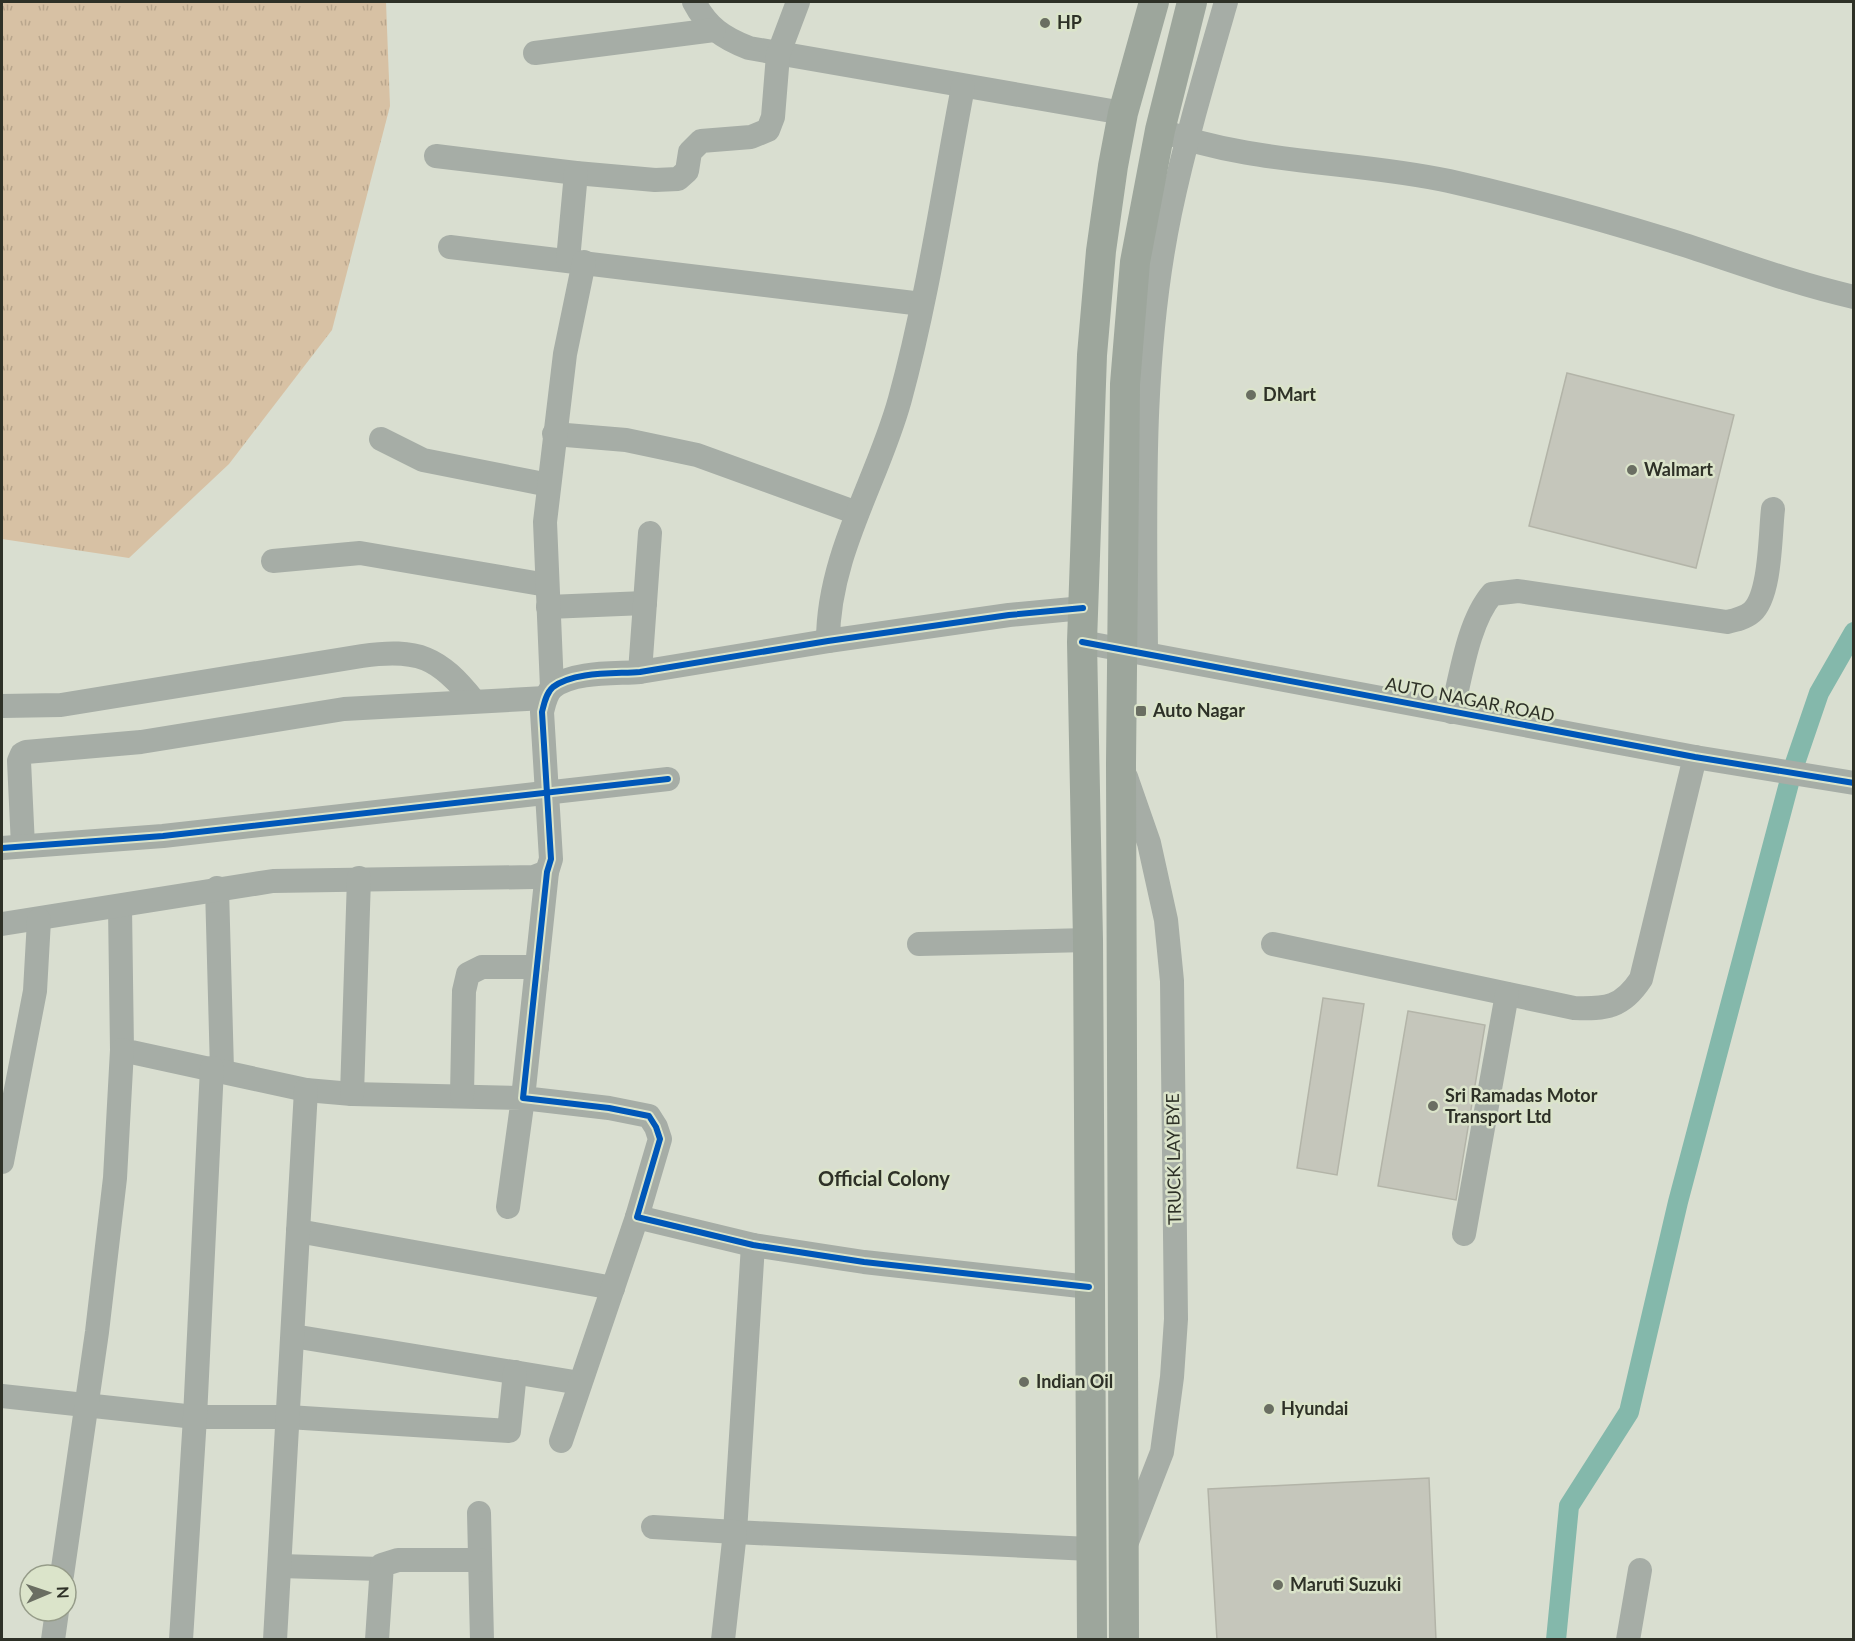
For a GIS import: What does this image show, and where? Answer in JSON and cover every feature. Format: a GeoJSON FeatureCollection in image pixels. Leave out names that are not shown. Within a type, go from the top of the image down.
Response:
{"type":"FeatureCollection","features":[{"type":"Feature","properties":{"kind":"main road"},"geometry":{"type":"LineString","coordinates":[[1092,1640],[1088,940],[1082,642],[1092,355],[1101,251],[1123,113],[1155,2]]}},
{"type":"Feature","properties":{"kind":"main road"},"geometry":{"type":"LineString","coordinates":[[1124,1640],[1121,764],[1135,652],[1122,536],[1125,384],[1135,262],[1160,130],[1192,2]]}},
{"type":"Feature","properties":{"kind":"street"},"geometry":{"type":"LineString","coordinates":[[694,2],[714,30],[727,39],[749,48],[778,55],[1123,113]]}},
{"type":"Feature","properties":{"kind":"street"},"geometry":{"type":"LineString","coordinates":[[436,156],[576,173],[655,180],[678,179],[687,171],[690,152],[701,141],[761,136],[768,130],[773,117],[778,55],[798,2]]}},
{"type":"Feature","properties":{"kind":"street"},"geometry":{"type":"LineString","coordinates":[[1135,652],[1150,359],[1170,214],[1226,2]]}},
{"type":"Feature","properties":{"kind":"street"},"geometry":{"type":"LineString","coordinates":[[535,53],[714,30]]}},
{"type":"Feature","properties":{"kind":"street"},"geometry":{"type":"LineString","coordinates":[[828,641],[828,623],[836,575],[899,401],[922,303],[963,87]]}},
{"type":"Feature","properties":{"kind":"street"},"geometry":{"type":"LineString","coordinates":[[1160,130],[1188,140],[1253,156],[1416,175],[1470,186],[1595,218],[1854,297]]}},
{"type":"Feature","properties":{"kind":"street"},"geometry":{"type":"LineString","coordinates":[[508,1207],[523,1098],[547,872],[551,859],[542,712],[549,693],[545,522],[576,261],[576,173]]}},
{"type":"Feature","properties":{"kind":"street"},"geometry":{"type":"LineString","coordinates":[[450,247],[922,303]]}},
{"type":"Feature","properties":{"kind":"street"},"geometry":{"type":"LineString","coordinates":[[554,434],[626,440],[697,455],[857,513]]}},
{"type":"Feature","properties":{"kind":"street"},"geometry":{"type":"LineString","coordinates":[[381,439],[423,460],[549,485]]}},
{"type":"Feature","properties":{"kind":"street"},"geometry":{"type":"LineString","coordinates":[[1452,712],[1477,620],[1483,605],[1492,594],[1518,591],[1727,622],[1739,620],[1750,614],[1763,594],[1773,509]]}},
{"type":"Feature","properties":{"kind":"street"},"geometry":{"type":"LineString","coordinates":[[640,672],[650,533]]}},
{"type":"Feature","properties":{"kind":"street"},"geometry":{"type":"LineString","coordinates":[[273,561],[360,553],[548,596],[645,603]]}},
{"type":"Feature","properties":{"kind":"street"},"geometry":{"type":"LineString","coordinates":[[668,779],[547,795],[163,836],[12,847],[19,761],[22,754],[141,742],[344,709],[474,701],[549,693],[582,678],[640,672],[828,641],[1009,615],[1083,608]]}},
{"type":"Feature","properties":{"kind":"street","name":"AUTO NAGAR ROAD"},"geometry":{"type":"LineString","coordinates":[[1082,642],[1695,757],[1854,783]]}},
{"type":"Feature","properties":{"kind":"street"},"geometry":{"type":"LineString","coordinates":[[2,706],[61,705],[398,652],[411,654],[441,666],[454,676],[474,701]]}},
{"type":"Feature","properties":{"kind":"street"},"geometry":{"type":"LineString","coordinates":[[1273,944],[1574,1008],[1600,1009],[1618,1004],[1633,992],[1643,970],[1695,757]]}},
{"type":"Feature","properties":{"kind":"street","name":"TRUCK LAY BYE"},"geometry":{"type":"LineString","coordinates":[[1121,764],[1149,843],[1166,920],[1172,981],[1176,1319],[1172,1377],[1162,1452],[1123,1552]]}},
{"type":"Feature","properties":{"kind":"street"},"geometry":{"type":"LineString","coordinates":[[2,924],[120,907],[217,888],[273,881],[534,877],[547,872]]}},
{"type":"Feature","properties":{"kind":"street"},"geometry":{"type":"LineString","coordinates":[[352,1094],[360,878]]}},
{"type":"Feature","properties":{"kind":"street"},"geometry":{"type":"LineString","coordinates":[[181,1640],[217,1069],[217,888]]}},
{"type":"Feature","properties":{"kind":"street"},"geometry":{"type":"LineString","coordinates":[[64,1563],[115,1178],[122,1050],[120,907]]}},
{"type":"Feature","properties":{"kind":"street"},"geometry":{"type":"LineString","coordinates":[[2,1162],[7,1103],[35,991],[39,920]]}},
{"type":"Feature","properties":{"kind":"street"},"geometry":{"type":"LineString","coordinates":[[919,944],[1088,940]]}},
{"type":"Feature","properties":{"kind":"street"},"geometry":{"type":"LineString","coordinates":[[462,1095],[464,991],[468,974],[482,967],[537,967]]}},
{"type":"Feature","properties":{"kind":"street"},"geometry":{"type":"LineString","coordinates":[[1464,1234],[1507,994]]}},
{"type":"Feature","properties":{"kind":"street"},"geometry":{"type":"LineString","coordinates":[[122,1050],[306,1090],[352,1094],[523,1098],[618,1109],[649,1116],[660,1139],[637,1217],[561,1441]]}},
{"type":"Feature","properties":{"kind":"street"},"geometry":{"type":"LineString","coordinates":[[275,1640],[306,1090]]}},
{"type":"Feature","properties":{"kind":"street"},"geometry":{"type":"LineString","coordinates":[[637,1217],[753,1245],[864,1262],[1089,1287]]}},
{"type":"Feature","properties":{"kind":"street"},"geometry":{"type":"LineString","coordinates":[[298,1231],[613,1288]]}},
{"type":"Feature","properties":{"kind":"street"},"geometry":{"type":"LineString","coordinates":[[723,1640],[735,1532],[753,1245]]}},
{"type":"Feature","properties":{"kind":"street"},"geometry":{"type":"LineString","coordinates":[[293,1336],[580,1383]]}},
{"type":"Feature","properties":{"kind":"street"},"geometry":{"type":"LineString","coordinates":[[2,1396],[85,1407],[195,1417],[288,1417],[509,1431],[515,1372]]}},
{"type":"Feature","properties":{"kind":"street"},"geometry":{"type":"LineString","coordinates":[[479,1513],[482,1640]]}},
{"type":"Feature","properties":{"kind":"street"},"geometry":{"type":"LineString","coordinates":[[653,1527],[1090,1549]]}},
{"type":"Feature","properties":{"kind":"street"},"geometry":{"type":"LineString","coordinates":[[377,1640],[381,1569],[385,1562],[480,1560]]}},
{"type":"Feature","properties":{"kind":"street"},"geometry":{"type":"LineString","coordinates":[[280,1566],[381,1569]]}},
{"type":"Feature","properties":{"kind":"street"},"geometry":{"type":"LineString","coordinates":[[1628,1640],[1640,1570]]}},
{"type":"Feature","properties":{"kind":"street"},"geometry":{"type":"LineString","coordinates":[[53,1640],[55,1623]]}},
{"type":"Feature","properties":{"kind":"green space"},"geometry":{"type":"Polygon","coordinates":[[[2,2],[386,2],[390,106],[332,330],[229,464],[129,558],[2,539],[2,2]]]}},
{"type":"Feature","properties":{"kind":"building","name":"Walmart"},"geometry":{"type":"Polygon","coordinates":[[[1567,373],[1734,415],[1696,568],[1529,526],[1567,373]]]}},
{"type":"Feature","properties":{"kind":"building"},"geometry":{"type":"Polygon","coordinates":[[[1323,998],[1364,1004],[1337,1175],[1297,1168],[1323,998]]]}},
{"type":"Feature","properties":{"kind":"building","name":"Sri Ramadas Motor Transport Ltd"},"geometry":{"type":"Polygon","coordinates":[[[1408,1011],[1485,1025],[1456,1200],[1378,1186],[1408,1011]]]}},
{"type":"Feature","properties":{"kind":"building"},"geometry":{"type":"Polygon","coordinates":[[[1429,1478],[1436,1640],[1217,1640],[1208,1489],[1429,1478]]]}},
{"type":"Feature","properties":{"kind":"waterway"},"geometry":{"type":"LineString","coordinates":[[1556,1640],[1569,1506],[1629,1412],[1678,1202],[1792,772],[1819,693],[1854,632]]}},
{"type":"Feature","properties":{"kind":"cycle path"},"geometry":{"type":"LineString","coordinates":[[1083,608],[1009,615],[828,641],[640,672],[584,676],[572,678],[553,687],[547,695],[542,712],[551,859],[547,872],[523,1098],[609,1108],[649,1116],[660,1139],[637,1217],[753,1245],[864,1262],[1089,1287]]}},
{"type":"Feature","properties":{"kind":"cycle path"},"geometry":{"type":"LineString","coordinates":[[1082,642],[1695,757],[1854,783]]}},
{"type":"Feature","properties":{"kind":"cycle path"},"geometry":{"type":"LineString","coordinates":[[2,848],[163,836],[668,779]]}},
{"type":"Feature","properties":{"kind":"place","name":"HP"},"geometry":{"type":"Point","coordinates":[1045,23]}},
{"type":"Feature","properties":{"kind":"place","name":"DMart"},"geometry":{"type":"Point","coordinates":[1251,395]}},
{"type":"Feature","properties":{"kind":"place","name":"Walmart"},"geometry":{"type":"Point","coordinates":[1632,470]}},
{"type":"Feature","properties":{"kind":"place","name":"Auto Nagar"},"geometry":{"type":"Point","coordinates":[1141,711]}},
{"type":"Feature","properties":{"kind":"place","name":"Sri Ramadas Motor Transport Ltd"},"geometry":{"type":"Point","coordinates":[1433,1106]}},
{"type":"Feature","properties":{"kind":"place","name":"Indian Oil"},"geometry":{"type":"Point","coordinates":[1024,1382]}},
{"type":"Feature","properties":{"kind":"place","name":"Hyundai"},"geometry":{"type":"Point","coordinates":[1269,1409]}},
{"type":"Feature","properties":{"kind":"place","name":"Maruti Suzuki"},"geometry":{"type":"Point","coordinates":[1278,1585]}},
{"type":"Feature","properties":{"kind":"district","name":"Official Colony"},"geometry":{"type":"Point","coordinates":[884,1179]}}]}
